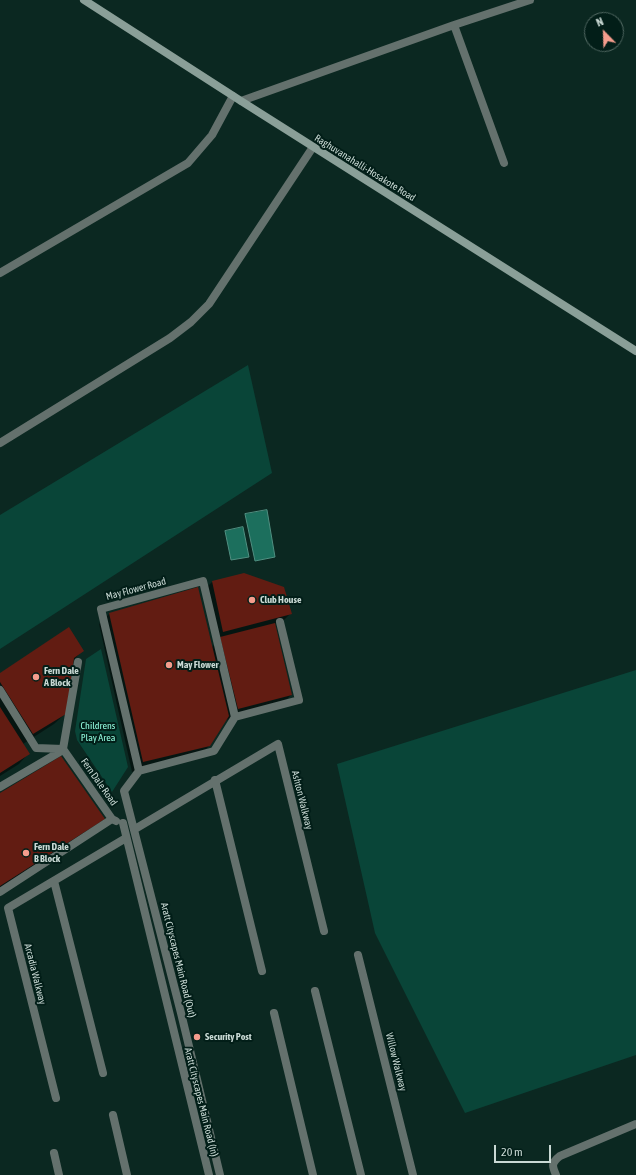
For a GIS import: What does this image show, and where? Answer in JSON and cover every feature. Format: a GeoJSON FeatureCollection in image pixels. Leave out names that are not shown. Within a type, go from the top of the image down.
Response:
{"type":"FeatureCollection","features":[{"type":"Feature","properties":{"kind":"main road","name":"Raghuvanahalli-Hosakote Road"},"geometry":{"type":"LineString","coordinates":[[84,0],[636,351]]}},
{"type":"Feature","properties":{"kind":"street"},"geometry":{"type":"LineString","coordinates":[[241,101],[454,25],[530,0]]}},
{"type":"Feature","properties":{"kind":"street"},"geometry":{"type":"LineString","coordinates":[[454,25],[504,163]]}},
{"type":"Feature","properties":{"kind":"street"},"geometry":{"type":"LineString","coordinates":[[0,273],[57,238],[188,163],[212,134],[233,96]]}},
{"type":"Feature","properties":{"kind":"street"},"geometry":{"type":"LineString","coordinates":[[0,443],[170,338],[191,322],[209,304],[313,147]]}},
{"type":"Feature","properties":{"kind":"street","name":"May Flower Road"},"geometry":{"type":"LineString","coordinates":[[139,771],[101,609],[203,581],[235,717]]}},
{"type":"Feature","properties":{"kind":"street"},"geometry":{"type":"LineString","coordinates":[[134,825],[124,791],[139,771],[214,751],[235,717],[299,700],[280,622]]}},
{"type":"Feature","properties":{"kind":"street"},"geometry":{"type":"LineString","coordinates":[[0,787],[63,749],[78,662]]}},
{"type":"Feature","properties":{"kind":"street"},"geometry":{"type":"LineString","coordinates":[[0,690],[36,748],[63,749]]}},
{"type":"Feature","properties":{"kind":"street","name":"Ashton Walkway"},"geometry":{"type":"LineString","coordinates":[[123,823],[134,825],[278,744],[324,931]]}},
{"type":"Feature","properties":{"kind":"street","name":"Fern Dale Road"},"geometry":{"type":"LineString","coordinates":[[63,749],[112,819],[123,823]]}},
{"type":"Feature","properties":{"kind":"street"},"geometry":{"type":"LineString","coordinates":[[215,780],[262,971]]}},
{"type":"Feature","properties":{"kind":"street"},"geometry":{"type":"LineString","coordinates":[[0,892],[112,819]]}},
{"type":"Feature","properties":{"kind":"street","name":"Aratt Cityscapes Main Road (In)"},"geometry":{"type":"LineString","coordinates":[[123,823],[209,1175]]}},
{"type":"Feature","properties":{"kind":"street","name":"Aratt Cityscapes Main Road (Out)"},"geometry":{"type":"LineString","coordinates":[[134,825],[220,1175]]}},
{"type":"Feature","properties":{"kind":"street","name":"Arcadia Walkway"},"geometry":{"type":"LineString","coordinates":[[56,1098],[8,908],[126,838]]}},
{"type":"Feature","properties":{"kind":"street"},"geometry":{"type":"LineString","coordinates":[[54,881],[103,1073]]}},
{"type":"Feature","properties":{"kind":"street","name":"Willow Walkway"},"geometry":{"type":"LineString","coordinates":[[358,955],[413,1175]]}},
{"type":"Feature","properties":{"kind":"street"},"geometry":{"type":"LineString","coordinates":[[315,991],[360,1175]]}},
{"type":"Feature","properties":{"kind":"street"},"geometry":{"type":"LineString","coordinates":[[274,1013],[313,1175]]}},
{"type":"Feature","properties":{"kind":"street"},"geometry":{"type":"LineString","coordinates":[[112,1115],[127,1175]]}},
{"type":"Feature","properties":{"kind":"street"},"geometry":{"type":"LineString","coordinates":[[556,1175],[553,1167],[554,1160],[560,1156],[636,1124]]}},
{"type":"Feature","properties":{"kind":"street"},"geometry":{"type":"LineString","coordinates":[[54,1153],[59,1175]]}},
{"type":"Feature","properties":{"kind":"green space"},"geometry":{"type":"Polygon","coordinates":[[[248,365],[272,473],[0,649],[0,515],[248,365]]]}},
{"type":"Feature","properties":{"kind":"green space","name":"Childrens Play Area"},"geometry":{"type":"Polygon","coordinates":[[[101,649],[128,767],[112,792],[77,740],[75,731],[86,659],[101,649]]]}},
{"type":"Feature","properties":{"kind":"green space"},"geometry":{"type":"Polygon","coordinates":[[[636,670],[636,1055],[465,1113],[375,933],[337,764],[636,670]]]}},
{"type":"Feature","properties":{"kind":"shaded area"},"geometry":{"type":"Polygon","coordinates":[[[267,510],[275,557],[255,561],[245,514],[267,510]]]}},
{"type":"Feature","properties":{"kind":"shaded area"},"geometry":{"type":"Polygon","coordinates":[[[243,527],[249,557],[231,560],[225,531],[243,527]]]}},
{"type":"Feature","properties":{"kind":"building","name":"Club House"},"geometry":{"type":"Polygon","coordinates":[[[244,573],[284,587],[292,614],[223,632],[212,581],[244,573]]]}},
{"type":"Feature","properties":{"kind":"building","name":"May Flower"},"geometry":{"type":"Polygon","coordinates":[[[198,587],[229,716],[210,746],[143,762],[109,613],[198,587]]]}},
{"type":"Feature","properties":{"kind":"building","name":"May Flower"},"geometry":{"type":"Polygon","coordinates":[[[275,623],[292,695],[238,709],[220,637],[275,623]]]}},
{"type":"Feature","properties":{"kind":"building","name":"Fern Dale A Block"},"geometry":{"type":"Polygon","coordinates":[[[69,627],[84,651],[74,658],[66,714],[33,734],[0,682],[0,673],[69,627]]]}},
{"type":"Feature","properties":{"kind":"building"},"geometry":{"type":"Polygon","coordinates":[[[0,707],[30,754],[0,773],[0,707]]]}},
{"type":"Feature","properties":{"kind":"building","name":"Fern Dale B Block"},"geometry":{"type":"Polygon","coordinates":[[[61,756],[105,819],[0,886],[0,793],[61,756]]]}},
{"type":"Feature","properties":{"kind":"place","name":"Club House"},"geometry":{"type":"Point","coordinates":[252,600]}},
{"type":"Feature","properties":{"kind":"place","name":"May Flower"},"geometry":{"type":"Point","coordinates":[169,665]}},
{"type":"Feature","properties":{"kind":"place","name":"Fern Dale A Block"},"geometry":{"type":"Point","coordinates":[36,677]}},
{"type":"Feature","properties":{"kind":"place","name":"Fern Dale B Block"},"geometry":{"type":"Point","coordinates":[26,853]}},
{"type":"Feature","properties":{"kind":"place","name":"Security Post"},"geometry":{"type":"Point","coordinates":[197,1037]}}]}
